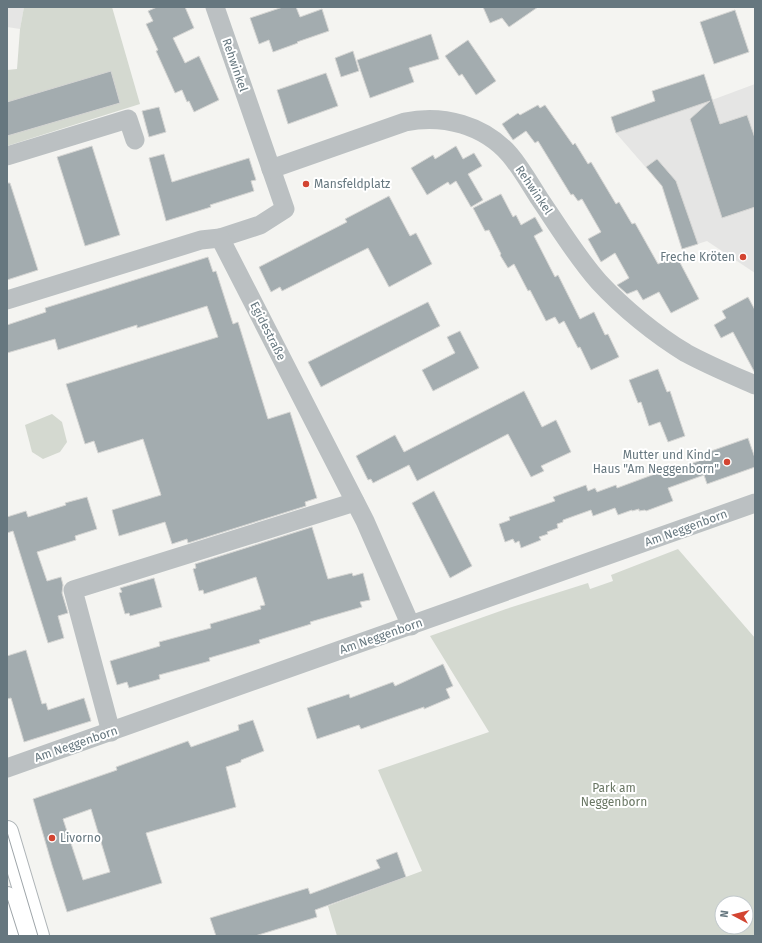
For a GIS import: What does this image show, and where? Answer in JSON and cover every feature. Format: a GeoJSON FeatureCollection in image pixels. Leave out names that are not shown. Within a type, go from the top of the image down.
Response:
{"type":"FeatureCollection","features":[{"type":"Feature","properties":{"kind":"main road"},"geometry":{"type":"LineString","coordinates":[[7,832],[38,936]]}},
{"type":"Feature","properties":{"kind":"main road"},"geometry":{"type":"LineString","coordinates":[[7,898],[19,936]]}},
{"type":"Feature","properties":{"kind":"street","name":"Rehwinkel"},"geometry":{"type":"LineString","coordinates":[[216,7],[285,209],[260,225],[220,238]]}},
{"type":"Feature","properties":{"kind":"street"},"geometry":{"type":"LineString","coordinates":[[7,156],[128,119],[135,140]]}},
{"type":"Feature","properties":{"kind":"street","name":"Rehwinkel"},"geometry":{"type":"LineString","coordinates":[[271,169],[405,122],[420,119],[433,119],[457,122],[468,126],[491,138],[510,156],[574,251],[599,282],[617,299],[648,326],[686,353],[755,385]]}},
{"type":"Feature","properties":{"kind":"street"},"geometry":{"type":"LineString","coordinates":[[7,300],[201,240],[220,238]]}},
{"type":"Feature","properties":{"kind":"street","name":"Egidestraße"},"geometry":{"type":"LineString","coordinates":[[220,238],[355,502],[411,626]]}},
{"type":"Feature","properties":{"kind":"street"},"geometry":{"type":"LineString","coordinates":[[112,732],[73,590],[355,502]]}},
{"type":"Feature","properties":{"kind":"street","name":"Am Neggenborn"},"geometry":{"type":"LineString","coordinates":[[7,768],[755,503]]}},
{"type":"Feature","properties":{"kind":"shaded area"},"geometry":{"type":"Polygon","coordinates":[[[7,7],[24,7],[20,29],[7,27],[7,7]]]}},
{"type":"Feature","properties":{"kind":"shaded area"},"geometry":{"type":"Polygon","coordinates":[[[755,84],[755,273],[707,241],[682,249],[662,186],[616,133],[611,117],[655,101],[712,100],[755,84]]]}},
{"type":"Feature","properties":{"kind":"green space"},"geometry":{"type":"Polygon","coordinates":[[[24,7],[112,7],[140,104],[7,146],[7,70],[17,69],[20,29],[24,7]]]}},
{"type":"Feature","properties":{"kind":"green space"},"geometry":{"type":"Polygon","coordinates":[[[52,414],[62,422],[67,442],[60,452],[43,459],[32,452],[25,425],[52,414]]]}},
{"type":"Feature","properties":{"kind":"green space","name":"Park am Neggenborn"},"geometry":{"type":"Polygon","coordinates":[[[678,549],[755,638],[755,936],[337,936],[328,906],[422,871],[378,770],[489,732],[430,636],[506,609],[588,583],[590,589],[613,581],[611,575],[678,549]]]}},
{"type":"Feature","properties":{"kind":"building"},"geometry":{"type":"Polygon","coordinates":[[[157,7],[185,7],[194,28],[173,38],[185,63],[199,56],[219,100],[194,112],[189,101],[187,102],[182,90],[175,93],[156,51],[158,50],[146,24],[153,21],[148,11],[157,7]]]}},
{"type":"Feature","properties":{"kind":"building"},"geometry":{"type":"Polygon","coordinates":[[[283,7],[296,7],[300,17],[322,9],[329,31],[273,52],[269,40],[259,44],[250,18],[283,7]]]}},
{"type":"Feature","properties":{"kind":"building"},"geometry":{"type":"Polygon","coordinates":[[[483,7],[538,7],[509,27],[502,18],[490,23],[483,7]]]}},
{"type":"Feature","properties":{"kind":"building"},"geometry":{"type":"Polygon","coordinates":[[[735,10],[749,52],[714,64],[700,22],[735,10]]]}},
{"type":"Feature","properties":{"kind":"building"},"geometry":{"type":"Polygon","coordinates":[[[431,34],[439,59],[409,68],[414,82],[370,98],[357,60],[431,34]]]}},
{"type":"Feature","properties":{"kind":"building"},"geometry":{"type":"Polygon","coordinates":[[[468,40],[496,81],[476,95],[462,74],[459,76],[445,56],[468,40]]]}},
{"type":"Feature","properties":{"kind":"building"},"geometry":{"type":"Polygon","coordinates":[[[353,51],[359,71],[341,77],[335,58],[353,51]]]}},
{"type":"Feature","properties":{"kind":"building"},"geometry":{"type":"Polygon","coordinates":[[[111,71],[120,103],[7,136],[7,102],[111,71]]]}},
{"type":"Feature","properties":{"kind":"building"},"geometry":{"type":"Polygon","coordinates":[[[326,73],[338,106],[288,124],[277,90],[326,73]]]}},
{"type":"Feature","properties":{"kind":"building"},"geometry":{"type":"Polygon","coordinates":[[[704,74],[720,124],[747,115],[755,138],[755,207],[722,218],[690,119],[710,101],[616,133],[611,117],[655,101],[652,91],[704,74]]]}},
{"type":"Feature","properties":{"kind":"building"},"geometry":{"type":"Polygon","coordinates":[[[538,105],[540,108],[545,105],[573,145],[575,143],[588,164],[591,162],[616,204],[619,202],[632,224],[635,223],[658,264],[676,255],[699,299],[671,313],[659,292],[643,300],[637,290],[627,294],[617,285],[629,278],[615,253],[601,262],[588,239],[601,232],[582,199],[578,201],[573,194],[571,195],[538,141],[535,143],[526,131],[513,140],[502,124],[518,113],[520,115],[538,105]]]}},
{"type":"Feature","properties":{"kind":"building"},"geometry":{"type":"Polygon","coordinates":[[[159,107],[166,132],[149,137],[142,111],[159,107]]]}},
{"type":"Feature","properties":{"kind":"building"},"geometry":{"type":"Polygon","coordinates":[[[92,146],[120,235],[85,246],[57,157],[92,146]]]}},
{"type":"Feature","properties":{"kind":"building"},"geometry":{"type":"Polygon","coordinates":[[[456,146],[463,159],[474,153],[482,166],[468,174],[483,200],[471,207],[456,181],[450,185],[448,182],[427,195],[411,168],[433,155],[435,159],[456,146]]]}},
{"type":"Feature","properties":{"kind":"building"},"geometry":{"type":"Polygon","coordinates":[[[164,154],[172,182],[249,158],[256,180],[251,181],[254,191],[210,205],[211,207],[166,221],[149,158],[164,154]]]}},
{"type":"Feature","properties":{"kind":"building"},"geometry":{"type":"Polygon","coordinates":[[[657,159],[676,181],[698,244],[682,249],[662,186],[646,167],[657,159]]]}},
{"type":"Feature","properties":{"kind":"building"},"geometry":{"type":"Polygon","coordinates":[[[7,183],[10,183],[38,270],[7,280],[7,183]]]}},
{"type":"Feature","properties":{"kind":"building"},"geometry":{"type":"Polygon","coordinates":[[[501,194],[513,217],[516,215],[521,225],[535,217],[543,231],[534,236],[555,277],[558,275],[580,319],[594,312],[605,335],[608,334],[619,357],[591,370],[580,347],[578,348],[564,321],[559,324],[555,317],[546,321],[530,290],[528,291],[514,264],[508,268],[500,255],[501,254],[489,230],[485,231],[473,208],[501,194]]]}},
{"type":"Feature","properties":{"kind":"building"},"geometry":{"type":"Polygon","coordinates":[[[389,196],[410,236],[416,233],[432,264],[389,287],[368,248],[282,291],[280,287],[271,292],[259,267],[347,222],[345,219],[389,196]]]}},
{"type":"Feature","properties":{"kind":"building"},"geometry":{"type":"Polygon","coordinates":[[[208,257],[213,272],[216,271],[233,324],[238,322],[268,419],[290,412],[317,498],[305,502],[306,506],[188,543],[187,539],[172,544],[165,522],[119,536],[112,510],[161,495],[143,439],[98,453],[94,441],[85,444],[66,384],[218,337],[207,306],[137,328],[137,325],[58,350],[55,339],[7,353],[7,325],[46,312],[45,308],[208,257]]]}},
{"type":"Feature","properties":{"kind":"building"},"geometry":{"type":"Polygon","coordinates":[[[748,297],[755,310],[755,373],[733,332],[721,338],[714,325],[726,318],[722,311],[748,297]]]}},
{"type":"Feature","properties":{"kind":"building"},"geometry":{"type":"Polygon","coordinates":[[[428,302],[440,326],[321,387],[308,362],[428,302]]]}},
{"type":"Feature","properties":{"kind":"building"},"geometry":{"type":"Polygon","coordinates":[[[460,331],[479,368],[433,391],[422,370],[455,353],[447,337],[460,331]]]}},
{"type":"Feature","properties":{"kind":"building"},"geometry":{"type":"Polygon","coordinates":[[[658,369],[667,392],[670,391],[685,436],[668,442],[660,422],[649,426],[641,402],[638,403],[629,380],[658,369]]]}},
{"type":"Feature","properties":{"kind":"building"},"geometry":{"type":"Polygon","coordinates":[[[524,391],[542,427],[556,420],[571,452],[541,466],[544,471],[531,477],[508,434],[417,481],[409,465],[373,483],[371,479],[368,480],[356,456],[395,435],[404,452],[524,391]]]}},
{"type":"Feature","properties":{"kind":"building"},"geometry":{"type":"Polygon","coordinates":[[[748,438],[755,458],[755,467],[707,484],[704,475],[668,488],[673,501],[646,511],[639,511],[639,509],[632,510],[618,515],[615,508],[593,516],[591,510],[563,520],[563,522],[557,524],[558,528],[539,537],[541,540],[521,548],[519,541],[515,543],[513,539],[505,542],[499,524],[510,520],[509,517],[555,501],[553,497],[586,485],[588,491],[595,488],[597,492],[616,485],[617,488],[663,471],[664,473],[699,461],[697,456],[748,438]]]}},
{"type":"Feature","properties":{"kind":"building"},"geometry":{"type":"Polygon","coordinates":[[[434,491],[472,566],[450,578],[412,503],[434,491]]]}},
{"type":"Feature","properties":{"kind":"building"},"geometry":{"type":"Polygon","coordinates":[[[87,497],[97,529],[75,536],[76,540],[37,552],[47,581],[61,577],[63,585],[62,593],[68,613],[58,616],[64,638],[48,643],[13,531],[7,533],[7,517],[26,511],[28,517],[66,505],[65,503],[87,497]]]}},
{"type":"Feature","properties":{"kind":"building"},"geometry":{"type":"Polygon","coordinates":[[[312,527],[328,579],[352,573],[353,576],[363,573],[370,600],[360,602],[362,607],[310,622],[311,624],[259,640],[260,643],[209,658],[210,661],[159,675],[160,679],[129,688],[127,682],[117,685],[110,661],[160,646],[159,642],[211,628],[210,624],[261,609],[260,606],[265,605],[256,577],[204,594],[203,590],[199,591],[193,569],[196,568],[195,564],[312,527]]]}},
{"type":"Feature","properties":{"kind":"building"},"geometry":{"type":"Polygon","coordinates":[[[154,578],[162,607],[130,616],[129,613],[125,614],[119,593],[122,592],[120,588],[154,578]]]}},
{"type":"Feature","properties":{"kind":"building"},"geometry":{"type":"Polygon","coordinates":[[[26,650],[42,704],[46,703],[48,710],[84,698],[91,721],[24,742],[11,698],[7,699],[7,656],[26,650]]]}},
{"type":"Feature","properties":{"kind":"building"},"geometry":{"type":"Polygon","coordinates":[[[443,664],[453,686],[446,689],[450,698],[424,709],[424,707],[361,729],[359,725],[317,739],[307,708],[349,694],[350,698],[393,682],[395,686],[443,664]]]}},
{"type":"Feature","properties":{"kind":"building"},"geometry":{"type":"Polygon","coordinates":[[[253,720],[264,751],[241,760],[241,762],[226,767],[236,807],[146,833],[162,883],[67,912],[33,799],[117,770],[116,767],[188,741],[191,747],[239,730],[238,725],[253,720]],[[91,809],[63,819],[83,880],[110,872],[91,809]]]}},
{"type":"Feature","properties":{"kind":"building"},"geometry":{"type":"Polygon","coordinates":[[[397,852],[406,877],[315,910],[317,917],[255,936],[216,936],[210,918],[308,888],[310,894],[380,868],[376,860],[397,852]]]}},
{"type":"Feature","properties":{"kind":"tram line"},"geometry":{"type":"LineString","coordinates":[[7,832],[38,936]]}},
{"type":"Feature","properties":{"kind":"tram line"},"geometry":{"type":"LineString","coordinates":[[7,898],[19,936]]}},
{"type":"Feature","properties":{"kind":"place","name":"Mansfeldplatz"},"geometry":{"type":"Point","coordinates":[306,184]}},
{"type":"Feature","properties":{"kind":"place","name":"Freche Kröten"},"geometry":{"type":"Point","coordinates":[743,257]}},
{"type":"Feature","properties":{"kind":"place","name":"Mutter und Kind - Haus \"Am Neggenborn\""},"geometry":{"type":"Point","coordinates":[727,462]}},
{"type":"Feature","properties":{"kind":"place","name":"Livorno"},"geometry":{"type":"Point","coordinates":[52,838]}}]}
